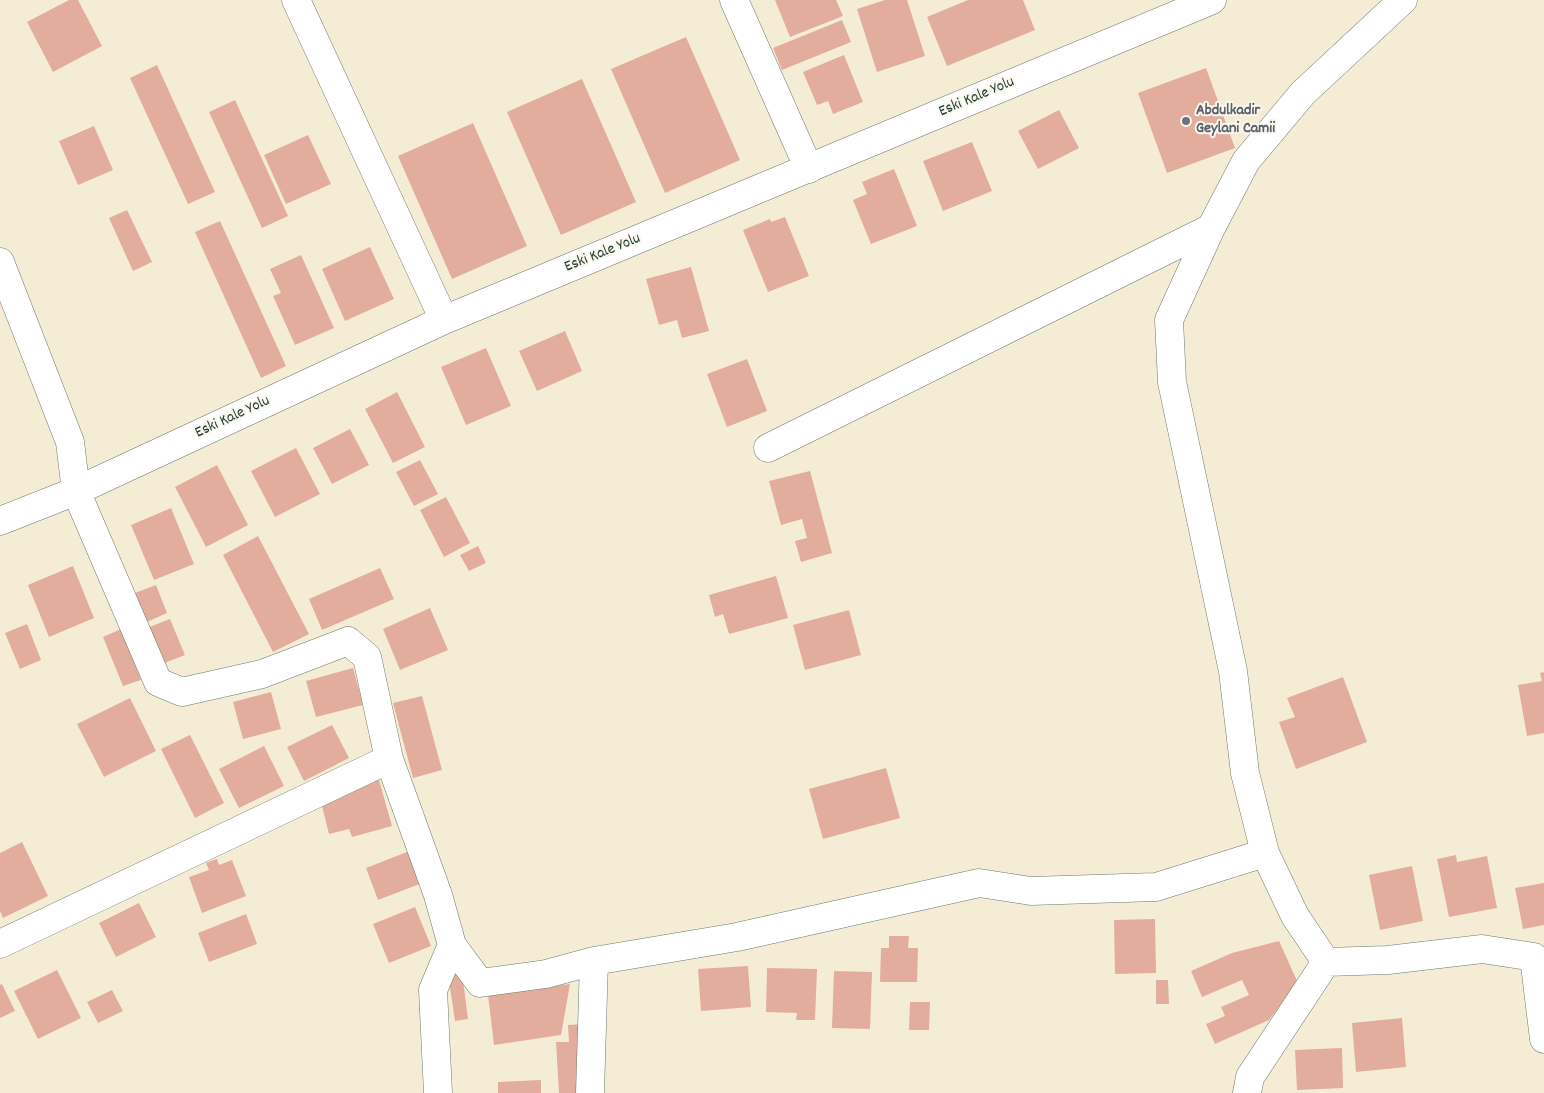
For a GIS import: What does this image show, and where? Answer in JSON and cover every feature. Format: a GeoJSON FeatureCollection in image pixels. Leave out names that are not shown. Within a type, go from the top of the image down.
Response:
{"type":"FeatureCollection","features":[{"type":"Feature","properties":{"kind":"street"},"geometry":{"type":"LineString","coordinates":[[296,0],[444,320]]}},
{"type":"Feature","properties":{"kind":"street"},"geometry":{"type":"LineString","coordinates":[[734,0],[809,169]]}},
{"type":"Feature","properties":{"kind":"street","name":"Eski Kale Yolu"},"geometry":{"type":"LineString","coordinates":[[0,521],[76,491],[444,320],[1212,0]]}},
{"type":"Feature","properties":{"kind":"street"},"geometry":{"type":"LineString","coordinates":[[1326,962],[1295,916],[1265,853],[1245,773],[1234,671],[1172,382],[1170,320],[1211,228],[1246,161],[1304,93],[1403,0]]}},
{"type":"Feature","properties":{"kind":"street"},"geometry":{"type":"LineString","coordinates":[[768,448],[1211,228]]}},
{"type":"Feature","properties":{"kind":"street"},"geometry":{"type":"LineString","coordinates":[[0,262],[70,442],[76,491],[158,682],[182,692],[262,674],[348,641],[367,656],[390,759],[438,895],[452,945],[480,983],[546,974],[594,962],[736,937],[979,883],[1031,891],[1156,887],[1265,853]]}},
{"type":"Feature","properties":{"kind":"street"},"geometry":{"type":"LineString","coordinates":[[0,944],[390,759]]}},
{"type":"Feature","properties":{"kind":"street"},"geometry":{"type":"LineString","coordinates":[[438,1093],[433,990],[452,945]]}},
{"type":"Feature","properties":{"kind":"street"},"geometry":{"type":"LineString","coordinates":[[1326,962],[1388,960],[1482,949],[1539,956],[1544,1039]]}},
{"type":"Feature","properties":{"kind":"street"},"geometry":{"type":"LineString","coordinates":[[590,1093],[594,962]]}},
{"type":"Feature","properties":{"kind":"street"},"geometry":{"type":"LineString","coordinates":[[1247,1093],[1250,1077],[1326,962]]}},
{"type":"Feature","properties":{"kind":"building"},"geometry":{"type":"Polygon","coordinates":[[[69,0],[78,0],[102,46],[53,72],[27,22],[69,0]]]}},
{"type":"Feature","properties":{"kind":"building"},"geometry":{"type":"Polygon","coordinates":[[[775,0],[836,0],[843,16],[790,37],[775,0]]]}},
{"type":"Feature","properties":{"kind":"building"},"geometry":{"type":"Polygon","coordinates":[[[885,0],[907,0],[925,56],[877,72],[857,9],[885,0]]]}},
{"type":"Feature","properties":{"kind":"building"},"geometry":{"type":"Polygon","coordinates":[[[968,0],[1023,0],[1035,30],[947,66],[927,17],[968,0]]]}},
{"type":"Feature","properties":{"kind":"building"},"geometry":{"type":"Polygon","coordinates":[[[842,20],[851,42],[782,70],[773,48],[842,20]]]}},
{"type":"Feature","properties":{"kind":"building"},"geometry":{"type":"Polygon","coordinates":[[[686,37],[740,160],[665,193],[611,69],[686,37]]]}},
{"type":"Feature","properties":{"kind":"building"},"geometry":{"type":"Polygon","coordinates":[[[844,55],[863,102],[833,114],[828,101],[817,105],[803,72],[844,55]]]}},
{"type":"Feature","properties":{"kind":"building"},"geometry":{"type":"Polygon","coordinates":[[[157,65],[215,192],[188,204],[130,78],[157,65]]]}},
{"type":"Feature","properties":{"kind":"building","name":"Abdulkadir Geylani Camii"},"geometry":{"type":"Polygon","coordinates":[[[1206,68],[1235,148],[1167,173],[1138,93],[1206,68]]]}},
{"type":"Feature","properties":{"kind":"building"},"geometry":{"type":"Polygon","coordinates":[[[582,79],[636,202],[561,235],[507,112],[582,79]]]}},
{"type":"Feature","properties":{"kind":"building"},"geometry":{"type":"Polygon","coordinates":[[[235,100],[288,216],[262,228],[209,112],[235,100]]]}},
{"type":"Feature","properties":{"kind":"building"},"geometry":{"type":"Polygon","coordinates":[[[1059,110],[1079,148],[1038,169],[1018,131],[1059,110]]]}},
{"type":"Feature","properties":{"kind":"building"},"geometry":{"type":"Polygon","coordinates":[[[473,123],[527,246],[452,279],[398,156],[473,123]]]}},
{"type":"Feature","properties":{"kind":"building"},"geometry":{"type":"Polygon","coordinates":[[[94,126],[113,170],[78,185],[59,141],[94,126]]]}},
{"type":"Feature","properties":{"kind":"building"},"geometry":{"type":"Polygon","coordinates":[[[308,135],[331,184],[286,204],[264,155],[308,135]]]}},
{"type":"Feature","properties":{"kind":"building"},"geometry":{"type":"Polygon","coordinates":[[[972,142],[992,191],[943,211],[923,161],[972,142]]]}},
{"type":"Feature","properties":{"kind":"building"},"geometry":{"type":"Polygon","coordinates":[[[894,169],[917,226],[871,244],[853,200],[867,194],[862,182],[894,169]]]}},
{"type":"Feature","properties":{"kind":"building"},"geometry":{"type":"Polygon","coordinates":[[[127,210],[152,262],[133,271],[109,218],[127,210]]]}},
{"type":"Feature","properties":{"kind":"building"},"geometry":{"type":"Polygon","coordinates":[[[785,217],[809,276],[768,292],[743,230],[770,219],[771,222],[785,217]]]}},
{"type":"Feature","properties":{"kind":"building"},"geometry":{"type":"Polygon","coordinates":[[[220,221],[286,366],[261,378],[195,232],[220,221]]]}},
{"type":"Feature","properties":{"kind":"building"},"geometry":{"type":"Polygon","coordinates":[[[370,247],[394,299],[345,321],[322,269],[370,247]]]}},
{"type":"Feature","properties":{"kind":"building"},"geometry":{"type":"Polygon","coordinates":[[[301,255],[334,328],[295,345],[273,296],[281,293],[270,269],[301,255]]]}},
{"type":"Feature","properties":{"kind":"building"},"geometry":{"type":"Polygon","coordinates":[[[691,267],[709,331],[682,338],[677,320],[659,325],[646,279],[691,267]]]}},
{"type":"Feature","properties":{"kind":"building"},"geometry":{"type":"Polygon","coordinates":[[[565,331],[582,371],[537,391],[519,351],[565,331]]]}},
{"type":"Feature","properties":{"kind":"building"},"geometry":{"type":"Polygon","coordinates":[[[486,348],[511,406],[466,425],[441,367],[486,348]]]}},
{"type":"Feature","properties":{"kind":"building"},"geometry":{"type":"Polygon","coordinates":[[[747,359],[767,411],[727,427],[707,374],[747,359]]]}},
{"type":"Feature","properties":{"kind":"building"},"geometry":{"type":"Polygon","coordinates":[[[397,392],[425,447],[393,463],[365,409],[397,392]]]}},
{"type":"Feature","properties":{"kind":"building"},"geometry":{"type":"Polygon","coordinates":[[[350,429],[369,465],[332,484],[313,448],[350,429]]]}},
{"type":"Feature","properties":{"kind":"building"},"geometry":{"type":"Polygon","coordinates":[[[296,448],[320,494],[275,517],[251,471],[296,448]]]}},
{"type":"Feature","properties":{"kind":"building"},"geometry":{"type":"Polygon","coordinates":[[[420,460],[438,494],[414,506],[396,472],[420,460]]]}},
{"type":"Feature","properties":{"kind":"building"},"geometry":{"type":"Polygon","coordinates":[[[217,465],[248,525],[206,547],[175,487],[217,465]]]}},
{"type":"Feature","properties":{"kind":"building"},"geometry":{"type":"Polygon","coordinates":[[[810,471],[832,553],[801,562],[795,541],[807,538],[802,519],[781,525],[769,481],[810,471]]]}},
{"type":"Feature","properties":{"kind":"building"},"geometry":{"type":"Polygon","coordinates":[[[446,497],[470,543],[444,557],[420,510],[446,497]]]}},
{"type":"Feature","properties":{"kind":"building"},"geometry":{"type":"Polygon","coordinates":[[[171,508],[194,564],[154,580],[131,525],[171,508]]]}},
{"type":"Feature","properties":{"kind":"building"},"geometry":{"type":"Polygon","coordinates":[[[258,536],[309,634],[273,652],[223,555],[258,536]]]}},
{"type":"Feature","properties":{"kind":"building"},"geometry":{"type":"Polygon","coordinates":[[[478,546],[486,563],[469,571],[460,555],[478,546]]]}},
{"type":"Feature","properties":{"kind":"building"},"geometry":{"type":"Polygon","coordinates":[[[73,566],[94,618],[49,637],[28,585],[73,566]]]}},
{"type":"Feature","properties":{"kind":"building"},"geometry":{"type":"Polygon","coordinates":[[[380,568],[394,599],[322,630],[309,599],[380,568]]]}},
{"type":"Feature","properties":{"kind":"building"},"geometry":{"type":"Polygon","coordinates":[[[776,576],[788,618],[729,634],[723,614],[715,617],[709,595],[776,576]]]}},
{"type":"Feature","properties":{"kind":"building"},"geometry":{"type":"Polygon","coordinates":[[[156,585],[167,613],[147,622],[135,593],[156,585]]]}},
{"type":"Feature","properties":{"kind":"building"},"geometry":{"type":"Polygon","coordinates":[[[430,608],[448,650],[400,670],[383,629],[430,608]]]}},
{"type":"Feature","properties":{"kind":"building"},"geometry":{"type":"Polygon","coordinates":[[[849,610],[861,655],[805,670],[793,625],[849,610]]]}},
{"type":"Feature","properties":{"kind":"building"},"geometry":{"type":"Polygon","coordinates":[[[170,619],[185,655],[162,664],[147,628],[170,619]]]}},
{"type":"Feature","properties":{"kind":"building"},"geometry":{"type":"Polygon","coordinates":[[[27,624],[41,660],[20,669],[5,633],[27,624]]]}},
{"type":"Feature","properties":{"kind":"building"},"geometry":{"type":"Polygon","coordinates":[[[121,629],[141,680],[123,686],[103,637],[121,629]]]}},
{"type":"Feature","properties":{"kind":"building"},"geometry":{"type":"Polygon","coordinates":[[[353,668],[363,705],[316,717],[306,681],[353,668]]]}},
{"type":"Feature","properties":{"kind":"building"},"geometry":{"type":"Polygon","coordinates":[[[1544,672],[1544,733],[1527,736],[1518,685],[1542,681],[1540,673],[1544,672]]]}},
{"type":"Feature","properties":{"kind":"building"},"geometry":{"type":"Polygon","coordinates":[[[1343,677],[1367,742],[1296,769],[1279,722],[1295,717],[1287,698],[1343,677]]]}},
{"type":"Feature","properties":{"kind":"building"},"geometry":{"type":"Polygon","coordinates":[[[271,692],[281,729],[243,739],[233,702],[271,692]]]}},
{"type":"Feature","properties":{"kind":"building"},"geometry":{"type":"Polygon","coordinates":[[[422,696],[442,770],[413,778],[393,703],[422,696]]]}},
{"type":"Feature","properties":{"kind":"building"},"geometry":{"type":"Polygon","coordinates":[[[130,698],[156,751],[104,777],[77,724],[130,698]]]}},
{"type":"Feature","properties":{"kind":"building"},"geometry":{"type":"Polygon","coordinates":[[[332,725],[349,758],[304,781],[287,747],[332,725]]]}},
{"type":"Feature","properties":{"kind":"building"},"geometry":{"type":"Polygon","coordinates":[[[190,735],[224,803],[195,818],[161,749],[190,735]]]}},
{"type":"Feature","properties":{"kind":"building"},"geometry":{"type":"Polygon","coordinates":[[[264,746],[284,786],[239,808],[219,769],[264,746]]]}},
{"type":"Feature","properties":{"kind":"building"},"geometry":{"type":"Polygon","coordinates":[[[886,768],[900,818],[823,839],[809,789],[886,768]]]}},
{"type":"Feature","properties":{"kind":"building"},"geometry":{"type":"Polygon","coordinates":[[[379,780],[392,826],[352,837],[349,829],[329,834],[321,802],[339,791],[379,780]]]}},
{"type":"Feature","properties":{"kind":"building"},"geometry":{"type":"Polygon","coordinates":[[[22,842],[48,896],[3,918],[0,911],[0,853],[22,842]]]}},
{"type":"Feature","properties":{"kind":"building"},"geometry":{"type":"Polygon","coordinates":[[[412,850],[425,882],[378,900],[366,868],[412,850]]]}},
{"type":"Feature","properties":{"kind":"building"},"geometry":{"type":"Polygon","coordinates":[[[1456,855],[1457,862],[1487,856],[1497,908],[1449,917],[1437,859],[1456,855]]]}},
{"type":"Feature","properties":{"kind":"building"},"geometry":{"type":"Polygon","coordinates":[[[217,859],[219,865],[232,860],[246,896],[202,913],[189,877],[209,870],[206,863],[217,859]]]}},
{"type":"Feature","properties":{"kind":"building"},"geometry":{"type":"Polygon","coordinates":[[[1412,866],[1423,921],[1380,930],[1369,875],[1412,866]]]}},
{"type":"Feature","properties":{"kind":"building"},"geometry":{"type":"Polygon","coordinates":[[[1544,883],[1544,925],[1523,929],[1515,888],[1544,883]]]}},
{"type":"Feature","properties":{"kind":"building"},"geometry":{"type":"Polygon","coordinates":[[[139,903],[156,937],[116,957],[99,923],[139,903]]]}},
{"type":"Feature","properties":{"kind":"building"},"geometry":{"type":"Polygon","coordinates":[[[415,907],[431,946],[389,963],[373,924],[415,907]]]}},
{"type":"Feature","properties":{"kind":"building"},"geometry":{"type":"Polygon","coordinates":[[[246,914],[257,944],[209,962],[198,933],[246,914]]]}},
{"type":"Feature","properties":{"kind":"building"},"geometry":{"type":"Polygon","coordinates":[[[1155,919],[1156,973],[1115,974],[1114,920],[1155,919]]]}},
{"type":"Feature","properties":{"kind":"building"},"geometry":{"type":"Polygon","coordinates":[[[889,936],[909,936],[908,948],[918,948],[917,982],[880,982],[881,948],[889,948],[889,936]]]}},
{"type":"Feature","properties":{"kind":"building"},"geometry":{"type":"Polygon","coordinates":[[[1279,941],[1298,983],[1269,1020],[1215,1044],[1206,1024],[1225,1016],[1221,1007],[1249,995],[1242,980],[1202,997],[1191,971],[1232,953],[1279,941]]]}},
{"type":"Feature","properties":{"kind":"building"},"geometry":{"type":"Polygon","coordinates":[[[748,966],[751,1007],[701,1011],[698,969],[748,966]]]}},
{"type":"Feature","properties":{"kind":"building"},"geometry":{"type":"Polygon","coordinates":[[[767,968],[817,969],[815,1020],[796,1020],[797,1013],[766,1012],[767,968]]]}},
{"type":"Feature","properties":{"kind":"building"},"geometry":{"type":"Polygon","coordinates":[[[57,970],[81,1018],[38,1039],[14,991],[57,970]]]}},
{"type":"Feature","properties":{"kind":"building"},"geometry":{"type":"Polygon","coordinates":[[[834,971],[872,972],[870,1029],[832,1028],[834,971]]]}},
{"type":"Feature","properties":{"kind":"building"},"geometry":{"type":"Polygon","coordinates":[[[462,972],[468,1019],[455,1021],[448,974],[462,972]]]}},
{"type":"Feature","properties":{"kind":"building"},"geometry":{"type":"Polygon","coordinates":[[[1156,980],[1168,980],[1169,1004],[1156,1004],[1156,980]]]}},
{"type":"Feature","properties":{"kind":"building"},"geometry":{"type":"Polygon","coordinates":[[[2,984],[15,1011],[0,1018],[0,985],[2,984]]]}},
{"type":"Feature","properties":{"kind":"building"},"geometry":{"type":"Polygon","coordinates":[[[570,984],[561,1035],[494,1045],[488,995],[570,984]]]}},
{"type":"Feature","properties":{"kind":"building"},"geometry":{"type":"Polygon","coordinates":[[[112,990],[123,1011],[98,1023],[87,1002],[112,990]]]}},
{"type":"Feature","properties":{"kind":"building"},"geometry":{"type":"Polygon","coordinates":[[[910,1002],[930,1002],[929,1030],[909,1030],[910,1002]]]}},
{"type":"Feature","properties":{"kind":"building"},"geometry":{"type":"Polygon","coordinates":[[[1402,1018],[1406,1067],[1356,1072],[1352,1023],[1402,1018]]]}},
{"type":"Feature","properties":{"kind":"building"},"geometry":{"type":"Polygon","coordinates":[[[584,1024],[587,1093],[559,1093],[556,1042],[569,1042],[568,1025],[584,1024]]]}},
{"type":"Feature","properties":{"kind":"building"},"geometry":{"type":"Polygon","coordinates":[[[1342,1048],[1343,1088],[1297,1090],[1295,1050],[1342,1048]]]}},
{"type":"Feature","properties":{"kind":"building"},"geometry":{"type":"Polygon","coordinates":[[[541,1080],[541,1093],[498,1093],[498,1082],[541,1080]]]}},
{"type":"Feature","properties":{"kind":"place","name":"Abdulkadir Geylani Camii"},"geometry":{"type":"Point","coordinates":[1186,121]}}]}
